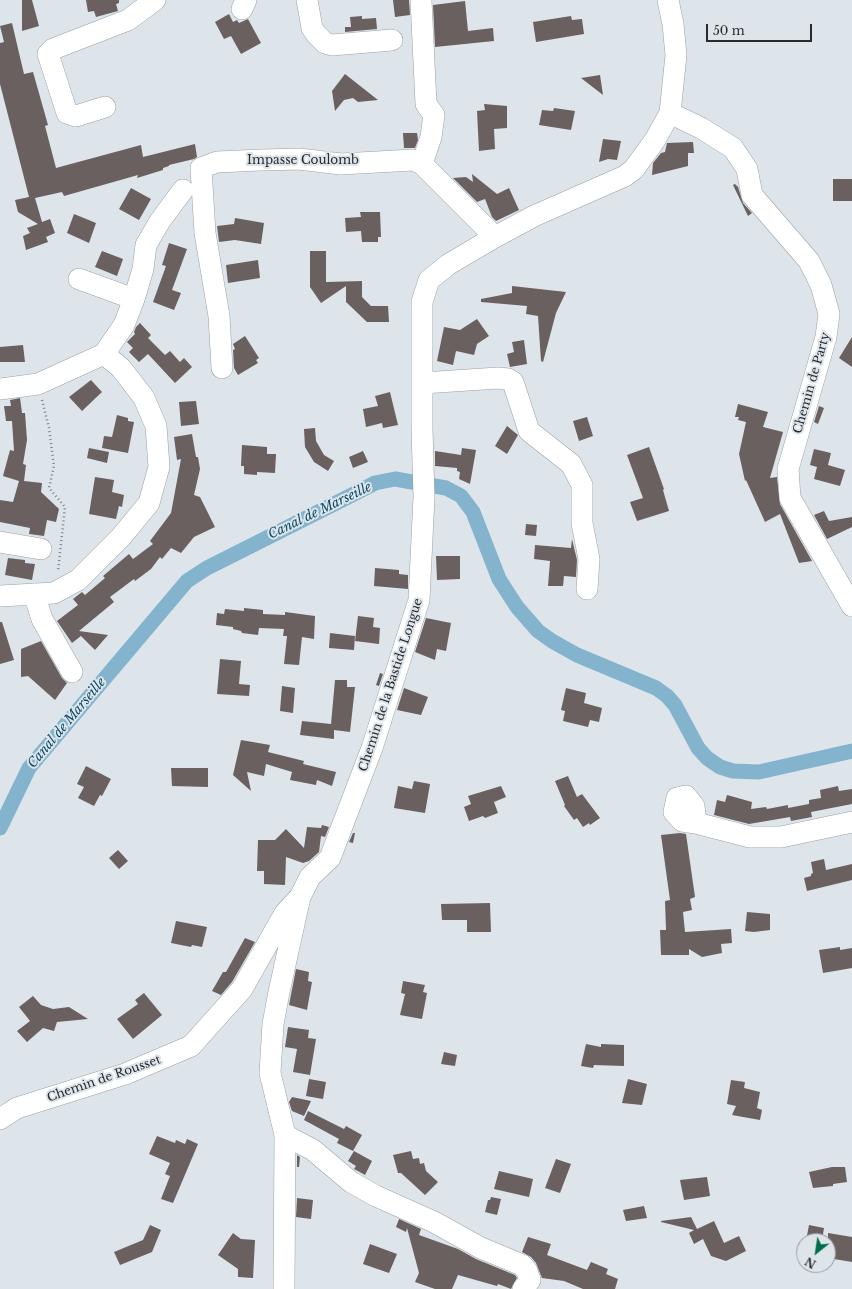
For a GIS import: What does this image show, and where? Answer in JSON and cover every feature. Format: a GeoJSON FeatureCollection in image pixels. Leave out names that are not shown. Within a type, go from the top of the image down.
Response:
{"type":"FeatureCollection","features":[{"type":"Feature","properties":{"kind":"street"},"geometry":{"type":"LineString","coordinates":[[105,107],[76,116],[67,113],[48,54],[53,49],[128,20],[155,0]]}},
{"type":"Feature","properties":{"kind":"street"},"geometry":{"type":"LineString","coordinates":[[307,0],[312,28],[325,44],[332,45],[392,40]]}},
{"type":"Feature","properties":{"kind":"street"},"geometry":{"type":"LineString","coordinates":[[421,0],[426,104],[434,115],[431,137],[422,164],[495,237]]}},
{"type":"Feature","properties":{"kind":"street","name":"Chemin de la Bastide Longue"},"geometry":{"type":"LineString","coordinates":[[284,1289],[285,1135],[270,1073],[273,1024],[300,897],[310,877],[330,858],[372,748],[419,600],[424,497],[422,428],[422,302],[429,280],[449,264],[534,216],[625,176],[634,169],[655,140],[670,114],[676,55],[673,24],[668,0]]}},
{"type":"Feature","properties":{"kind":"street","name":"Chemin de Party"},"geometry":{"type":"LineString","coordinates":[[670,114],[702,128],[733,148],[747,169],[752,195],[809,261],[820,285],[829,314],[826,337],[788,469],[790,498],[852,606]]}},
{"type":"Feature","properties":{"kind":"street","name":"Impasse Coulomb"},"geometry":{"type":"LineString","coordinates":[[222,368],[219,316],[205,233],[201,168],[217,162],[299,159],[341,164],[405,159],[413,160],[422,164]]}},
{"type":"Feature","properties":{"kind":"street"},"geometry":{"type":"LineString","coordinates":[[0,389],[38,384],[104,354],[124,325],[143,269],[146,245],[160,221],[183,190]]}},
{"type":"Feature","properties":{"kind":"street"},"geometry":{"type":"LineString","coordinates":[[79,280],[134,299]]}},
{"type":"Feature","properties":{"kind":"street"},"geometry":{"type":"LineString","coordinates":[[0,596],[44,593],[78,580],[121,537],[149,503],[159,467],[156,426],[144,398],[121,368],[104,354]]}},
{"type":"Feature","properties":{"kind":"street"},"geometry":{"type":"LineString","coordinates":[[423,383],[498,378],[508,379],[513,382],[529,431],[571,464],[582,485],[582,523],[589,560],[587,589]]}},
{"type":"Feature","properties":{"kind":"street"},"geometry":{"type":"LineString","coordinates":[[0,542],[41,550]]}},
{"type":"Feature","properties":{"kind":"street"},"geometry":{"type":"LineString","coordinates":[[44,593],[42,619],[72,672]]}},
{"type":"Feature","properties":{"kind":"street"},"geometry":{"type":"LineString","coordinates":[[696,822],[750,837],[781,837],[852,822]]}},
{"type":"Feature","properties":{"kind":"street","name":"Chemin de Rousset"},"geometry":{"type":"LineString","coordinates":[[0,1119],[17,1108],[125,1074],[191,1046],[242,989],[285,914],[300,897]]}},
{"type":"Feature","properties":{"kind":"street"},"geometry":{"type":"LineString","coordinates":[[285,1135],[313,1150],[351,1182],[376,1196],[434,1222],[481,1248],[522,1265],[527,1271],[530,1280],[523,1289]]}},
{"type":"Feature","properties":{"kind":"path"},"geometry":{"type":"LineString","coordinates":[[38,384],[49,428],[54,466],[49,488],[65,507],[62,540],[44,593]]}},
{"type":"Feature","properties":{"kind":"building"},"geometry":{"type":"Polygon","coordinates":[[[22,0],[32,0],[39,26],[22,31],[22,0]]]}},
{"type":"Feature","properties":{"kind":"building"},"geometry":{"type":"Polygon","coordinates":[[[86,0],[119,0],[119,3],[116,4],[118,11],[96,17],[94,11],[88,12],[86,0]]]}},
{"type":"Feature","properties":{"kind":"building"},"geometry":{"type":"Polygon","coordinates":[[[393,0],[409,0],[410,15],[395,17],[393,0]]]}},
{"type":"Feature","properties":{"kind":"building"},"geometry":{"type":"Polygon","coordinates":[[[465,1],[468,31],[493,28],[494,41],[435,47],[433,5],[465,1]]]}},
{"type":"Feature","properties":{"kind":"building"},"geometry":{"type":"Polygon","coordinates":[[[229,14],[233,22],[237,20],[239,23],[248,19],[261,43],[241,54],[231,36],[224,39],[215,22],[229,14]]]}},
{"type":"Feature","properties":{"kind":"building"},"geometry":{"type":"Polygon","coordinates":[[[362,16],[362,19],[376,18],[377,29],[345,32],[345,27],[351,27],[350,17],[362,16]]]}},
{"type":"Feature","properties":{"kind":"building"},"geometry":{"type":"Polygon","coordinates":[[[571,16],[572,20],[582,19],[584,34],[536,42],[533,22],[571,16]]]}},
{"type":"Feature","properties":{"kind":"building"},"geometry":{"type":"Polygon","coordinates":[[[12,23],[24,74],[33,72],[48,125],[45,126],[56,168],[141,145],[143,157],[195,144],[197,157],[169,165],[163,168],[163,170],[137,178],[138,175],[64,196],[62,192],[35,198],[42,222],[50,219],[55,233],[46,237],[48,242],[26,250],[23,236],[30,233],[27,228],[38,224],[18,212],[15,200],[29,197],[0,84],[0,43],[4,42],[0,26],[12,23]]]}},
{"type":"Feature","properties":{"kind":"building"},"geometry":{"type":"Polygon","coordinates":[[[345,74],[378,100],[358,102],[353,98],[344,100],[335,111],[332,91],[345,74]]]}},
{"type":"Feature","properties":{"kind":"building"},"geometry":{"type":"Polygon","coordinates":[[[600,75],[603,95],[581,78],[600,75]]]}},
{"type":"Feature","properties":{"kind":"building"},"geometry":{"type":"Polygon","coordinates":[[[484,104],[507,106],[507,128],[494,129],[495,149],[479,151],[477,111],[485,110],[484,104]]]}},
{"type":"Feature","properties":{"kind":"building"},"geometry":{"type":"Polygon","coordinates":[[[554,108],[575,111],[571,130],[539,125],[542,110],[553,111],[554,108]]]}},
{"type":"Feature","properties":{"kind":"building"},"geometry":{"type":"Polygon","coordinates":[[[403,133],[417,133],[418,140],[415,148],[404,148],[403,133]]]}},
{"type":"Feature","properties":{"kind":"building"},"geometry":{"type":"Polygon","coordinates":[[[603,139],[621,141],[617,160],[608,159],[599,162],[603,139]]]}},
{"type":"Feature","properties":{"kind":"building"},"geometry":{"type":"Polygon","coordinates":[[[693,142],[694,153],[688,153],[688,166],[652,175],[653,163],[661,153],[665,152],[667,143],[693,142]]]}},
{"type":"Feature","properties":{"kind":"building"},"geometry":{"type":"Polygon","coordinates":[[[472,174],[497,194],[509,188],[519,210],[496,221],[492,217],[485,199],[477,202],[453,178],[466,177],[473,182],[472,174]]]}},
{"type":"Feature","properties":{"kind":"building"},"geometry":{"type":"Polygon","coordinates":[[[833,179],[852,179],[852,201],[833,201],[833,179]]]}},
{"type":"Feature","properties":{"kind":"building"},"geometry":{"type":"Polygon","coordinates":[[[735,184],[738,187],[743,203],[752,213],[748,216],[733,185],[735,184]]]}},
{"type":"Feature","properties":{"kind":"building"},"geometry":{"type":"Polygon","coordinates":[[[131,188],[151,199],[139,220],[119,209],[131,188]]]}},
{"type":"Feature","properties":{"kind":"building"},"geometry":{"type":"Polygon","coordinates":[[[360,212],[380,212],[381,237],[378,237],[378,242],[362,242],[361,231],[346,232],[345,218],[361,217],[360,212]]]}},
{"type":"Feature","properties":{"kind":"building"},"geometry":{"type":"Polygon","coordinates":[[[74,214],[96,223],[89,243],[67,233],[74,214]]]}},
{"type":"Feature","properties":{"kind":"building"},"geometry":{"type":"Polygon","coordinates":[[[235,218],[264,223],[261,244],[235,240],[219,242],[217,226],[234,224],[235,218]]]}},
{"type":"Feature","properties":{"kind":"building"},"geometry":{"type":"Polygon","coordinates":[[[169,243],[187,249],[172,290],[181,293],[174,310],[153,302],[166,266],[162,265],[169,243]]]}},
{"type":"Feature","properties":{"kind":"building"},"geometry":{"type":"Polygon","coordinates":[[[102,251],[123,259],[117,276],[95,267],[102,251]]]}},
{"type":"Feature","properties":{"kind":"building"},"geometry":{"type":"Polygon","coordinates":[[[310,251],[326,251],[326,282],[362,281],[362,297],[371,306],[388,306],[389,322],[367,322],[346,302],[346,286],[321,303],[310,287],[310,251]]]}},
{"type":"Feature","properties":{"kind":"building"},"geometry":{"type":"Polygon","coordinates":[[[258,260],[260,278],[228,283],[226,265],[258,260]]]}},
{"type":"Feature","properties":{"kind":"building"},"geometry":{"type":"Polygon","coordinates":[[[512,286],[566,292],[556,313],[543,362],[541,361],[538,316],[526,314],[527,306],[481,302],[481,299],[512,293],[512,286]]]}},
{"type":"Feature","properties":{"kind":"building"},"geometry":{"type":"Polygon","coordinates":[[[477,319],[489,336],[477,344],[474,355],[456,351],[453,365],[437,361],[444,327],[460,330],[477,319]]]}},
{"type":"Feature","properties":{"kind":"building"},"geometry":{"type":"Polygon","coordinates":[[[140,323],[151,335],[148,338],[165,355],[170,351],[180,362],[184,358],[192,367],[175,383],[148,354],[139,362],[129,352],[133,348],[127,342],[135,334],[134,332],[136,327],[140,323]]]}},
{"type":"Feature","properties":{"kind":"building"},"geometry":{"type":"Polygon","coordinates":[[[245,336],[259,358],[256,360],[258,363],[238,375],[234,368],[233,350],[235,349],[233,344],[245,336]]]}},
{"type":"Feature","properties":{"kind":"building"},"geometry":{"type":"Polygon","coordinates":[[[852,337],[852,367],[839,358],[852,337]]]}},
{"type":"Feature","properties":{"kind":"building"},"geometry":{"type":"Polygon","coordinates":[[[524,340],[527,364],[510,367],[507,354],[514,352],[512,342],[524,340]]]}},
{"type":"Feature","properties":{"kind":"building"},"geometry":{"type":"Polygon","coordinates":[[[23,345],[25,362],[0,362],[0,347],[23,345]]]}},
{"type":"Feature","properties":{"kind":"building"},"geometry":{"type":"Polygon","coordinates":[[[91,380],[102,392],[82,411],[69,397],[91,380]]]}},
{"type":"Feature","properties":{"kind":"building"},"geometry":{"type":"Polygon","coordinates":[[[390,392],[398,425],[383,428],[382,423],[366,427],[363,409],[378,406],[375,396],[390,392]]]}},
{"type":"Feature","properties":{"kind":"building"},"geometry":{"type":"Polygon","coordinates":[[[20,398],[22,413],[25,413],[27,440],[23,464],[26,465],[24,481],[42,483],[41,492],[59,509],[56,522],[47,520],[44,536],[29,534],[30,528],[0,522],[0,500],[13,502],[19,481],[3,476],[10,450],[14,451],[12,421],[6,421],[4,406],[11,406],[10,400],[20,398]]]}},
{"type":"Feature","properties":{"kind":"building"},"geometry":{"type":"Polygon","coordinates":[[[196,401],[199,424],[181,426],[179,402],[196,401]]]}},
{"type":"Feature","properties":{"kind":"building"},"geometry":{"type":"Polygon","coordinates":[[[738,404],[768,412],[763,427],[783,432],[770,478],[777,477],[780,504],[812,561],[799,563],[780,514],[765,522],[746,480],[745,481],[739,454],[746,422],[738,420],[739,417],[735,417],[738,404]]]}},
{"type":"Feature","properties":{"kind":"building"},"geometry":{"type":"Polygon","coordinates":[[[819,406],[824,408],[818,424],[814,422],[819,406]]]}},
{"type":"Feature","properties":{"kind":"building"},"geometry":{"type":"Polygon","coordinates":[[[117,415],[128,418],[128,421],[134,422],[128,453],[102,448],[104,436],[112,437],[117,415]]]}},
{"type":"Feature","properties":{"kind":"building"},"geometry":{"type":"Polygon","coordinates":[[[587,417],[593,436],[579,441],[573,421],[587,417]]]}},
{"type":"Feature","properties":{"kind":"building"},"geometry":{"type":"Polygon","coordinates":[[[507,426],[518,435],[507,454],[495,446],[507,426]]]}},
{"type":"Feature","properties":{"kind":"building"},"geometry":{"type":"Polygon","coordinates":[[[315,428],[316,441],[324,455],[334,461],[328,471],[314,462],[305,447],[304,429],[315,428]]]}},
{"type":"Feature","properties":{"kind":"building"},"geometry":{"type":"Polygon","coordinates":[[[192,434],[196,457],[198,457],[200,469],[194,495],[200,497],[215,527],[194,537],[181,553],[171,548],[162,559],[160,557],[151,569],[135,581],[134,579],[110,597],[114,602],[79,631],[108,635],[95,650],[81,636],[72,643],[57,621],[78,605],[73,599],[82,592],[85,595],[105,578],[103,576],[129,554],[133,559],[153,544],[150,541],[171,513],[181,459],[177,460],[174,437],[192,434]]]}},
{"type":"Feature","properties":{"kind":"building"},"geometry":{"type":"Polygon","coordinates":[[[242,445],[267,447],[267,454],[276,454],[275,473],[257,472],[257,475],[244,474],[244,466],[241,466],[242,445]]]}},
{"type":"Feature","properties":{"kind":"building"},"geometry":{"type":"Polygon","coordinates":[[[649,447],[664,489],[669,511],[637,521],[630,502],[643,498],[627,455],[649,447]]]}},
{"type":"Feature","properties":{"kind":"building"},"geometry":{"type":"Polygon","coordinates":[[[89,448],[109,452],[107,463],[87,458],[89,448]]]}},
{"type":"Feature","properties":{"kind":"building"},"geometry":{"type":"Polygon","coordinates":[[[462,448],[476,450],[470,484],[459,479],[460,472],[457,471],[457,468],[435,466],[435,451],[461,455],[462,448]]]}},
{"type":"Feature","properties":{"kind":"building"},"geometry":{"type":"Polygon","coordinates":[[[814,449],[831,453],[828,465],[845,470],[840,486],[814,479],[817,467],[810,465],[814,449]]]}},
{"type":"Feature","properties":{"kind":"building"},"geometry":{"type":"Polygon","coordinates":[[[363,451],[368,462],[353,468],[349,457],[363,451]]]}},
{"type":"Feature","properties":{"kind":"building"},"geometry":{"type":"Polygon","coordinates":[[[95,477],[114,480],[112,492],[124,495],[122,507],[119,506],[116,519],[89,514],[95,477]]]}},
{"type":"Feature","properties":{"kind":"building"},"geometry":{"type":"Polygon","coordinates":[[[824,511],[829,521],[852,517],[852,527],[827,539],[814,515],[824,511]]]}},
{"type":"Feature","properties":{"kind":"building"},"geometry":{"type":"Polygon","coordinates":[[[526,524],[537,525],[536,536],[525,535],[526,524]]]}},
{"type":"Feature","properties":{"kind":"building"},"geometry":{"type":"Polygon","coordinates":[[[572,539],[577,560],[576,577],[564,576],[563,586],[548,586],[550,561],[534,559],[535,545],[571,548],[572,539]]]}},
{"type":"Feature","properties":{"kind":"building"},"geometry":{"type":"Polygon","coordinates":[[[436,556],[460,556],[460,579],[437,580],[436,556]]]}},
{"type":"Feature","properties":{"kind":"building"},"geometry":{"type":"Polygon","coordinates":[[[8,558],[25,560],[25,563],[35,564],[32,580],[5,575],[8,558]]]}},
{"type":"Feature","properties":{"kind":"building"},"geometry":{"type":"Polygon","coordinates":[[[375,568],[399,570],[399,574],[408,575],[408,589],[374,586],[375,568]]]}},
{"type":"Feature","properties":{"kind":"building"},"geometry":{"type":"Polygon","coordinates":[[[244,608],[263,610],[263,614],[285,615],[285,612],[315,616],[314,639],[302,637],[299,665],[284,664],[287,636],[283,636],[284,629],[259,628],[258,635],[242,633],[241,631],[233,629],[233,627],[216,625],[217,613],[224,614],[225,609],[244,611],[244,608]]]}},
{"type":"Feature","properties":{"kind":"building"},"geometry":{"type":"Polygon","coordinates":[[[358,616],[374,618],[373,627],[380,628],[379,644],[355,641],[358,616]]]}},
{"type":"Feature","properties":{"kind":"building"},"geometry":{"type":"Polygon","coordinates":[[[426,618],[451,623],[446,651],[437,649],[435,660],[415,652],[426,618]]]}},
{"type":"Feature","properties":{"kind":"building"},"geometry":{"type":"Polygon","coordinates":[[[0,622],[2,622],[14,660],[0,664],[0,622]]]}},
{"type":"Feature","properties":{"kind":"building"},"geometry":{"type":"Polygon","coordinates":[[[330,633],[355,636],[354,650],[329,648],[330,633]]]}},
{"type":"Feature","properties":{"kind":"building"},"geometry":{"type":"Polygon","coordinates":[[[41,641],[62,678],[67,683],[55,700],[28,676],[21,677],[21,649],[41,641]]]}},
{"type":"Feature","properties":{"kind":"building"},"geometry":{"type":"Polygon","coordinates":[[[220,659],[241,661],[239,684],[250,685],[249,696],[217,694],[220,659]]]}},
{"type":"Feature","properties":{"kind":"building"},"geometry":{"type":"Polygon","coordinates":[[[380,673],[383,674],[379,686],[376,685],[380,673]]]}},
{"type":"Feature","properties":{"kind":"building"},"geometry":{"type":"Polygon","coordinates":[[[335,680],[347,680],[347,687],[355,687],[350,732],[334,730],[334,739],[300,735],[302,721],[331,724],[335,680]]]}},
{"type":"Feature","properties":{"kind":"building"},"geometry":{"type":"Polygon","coordinates":[[[282,686],[295,688],[293,713],[280,711],[282,686]]]}},
{"type":"Feature","properties":{"kind":"building"},"geometry":{"type":"Polygon","coordinates":[[[404,688],[428,697],[421,715],[397,710],[404,688]]]}},
{"type":"Feature","properties":{"kind":"building"},"geometry":{"type":"Polygon","coordinates":[[[566,688],[586,693],[584,703],[602,708],[599,722],[590,720],[588,727],[563,721],[565,711],[561,710],[566,688]]]}},
{"type":"Feature","properties":{"kind":"building"},"geometry":{"type":"Polygon","coordinates":[[[241,740],[270,745],[268,752],[304,761],[303,764],[336,772],[332,786],[317,780],[316,785],[290,780],[292,772],[266,764],[264,776],[247,772],[251,791],[233,775],[241,740]]]}},
{"type":"Feature","properties":{"kind":"building"},"geometry":{"type":"Polygon","coordinates":[[[86,766],[111,779],[102,796],[100,795],[94,806],[78,798],[84,787],[77,784],[86,766]]]}},
{"type":"Feature","properties":{"kind":"building"},"geometry":{"type":"Polygon","coordinates":[[[171,768],[208,768],[208,787],[172,786],[171,768]]]}},
{"type":"Feature","properties":{"kind":"building"},"geometry":{"type":"Polygon","coordinates":[[[568,776],[577,797],[582,794],[600,818],[590,825],[589,823],[583,827],[577,818],[574,820],[564,806],[565,805],[555,781],[568,776]]]}},
{"type":"Feature","properties":{"kind":"building"},"geometry":{"type":"Polygon","coordinates":[[[414,781],[430,784],[425,813],[394,808],[398,786],[412,789],[414,781]]]}},
{"type":"Feature","properties":{"kind":"building"},"geometry":{"type":"Polygon","coordinates":[[[501,786],[506,797],[494,802],[498,813],[485,818],[483,816],[469,821],[464,807],[471,804],[468,796],[501,786]]]}},
{"type":"Feature","properties":{"kind":"building"},"geometry":{"type":"Polygon","coordinates":[[[838,786],[839,791],[852,789],[852,804],[811,812],[812,817],[791,821],[790,817],[749,824],[714,815],[717,800],[725,802],[727,795],[752,802],[751,809],[766,807],[767,809],[788,805],[788,808],[809,804],[809,800],[821,798],[820,790],[838,786]]]}},
{"type":"Feature","properties":{"kind":"building"},"geometry":{"type":"Polygon","coordinates":[[[322,825],[329,827],[325,837],[321,836],[319,852],[309,861],[303,863],[286,857],[285,885],[264,884],[264,871],[257,871],[258,840],[275,840],[286,829],[304,848],[307,827],[321,828],[322,825]]]}},
{"type":"Feature","properties":{"kind":"building"},"geometry":{"type":"Polygon","coordinates":[[[353,833],[355,833],[353,843],[349,842],[353,833]]]}},
{"type":"Feature","properties":{"kind":"building"},"geometry":{"type":"Polygon","coordinates":[[[680,833],[686,834],[695,897],[690,899],[692,910],[683,912],[685,932],[731,929],[732,943],[721,944],[722,953],[702,957],[689,949],[689,955],[661,955],[660,930],[666,930],[665,901],[670,900],[661,835],[680,833]]]}},
{"type":"Feature","properties":{"kind":"building"},"geometry":{"type":"Polygon","coordinates":[[[118,850],[128,861],[119,869],[109,858],[118,850]]]}},
{"type":"Feature","properties":{"kind":"building"},"geometry":{"type":"Polygon","coordinates":[[[824,859],[826,870],[852,864],[852,880],[807,891],[804,878],[811,876],[813,873],[811,862],[824,859]]]}},
{"type":"Feature","properties":{"kind":"building"},"geometry":{"type":"Polygon","coordinates":[[[490,903],[491,932],[467,932],[467,920],[442,920],[441,904],[490,903]]]}},
{"type":"Feature","properties":{"kind":"building"},"geometry":{"type":"Polygon","coordinates":[[[747,912],[770,914],[770,930],[754,932],[745,931],[747,912]]]}},
{"type":"Feature","properties":{"kind":"building"},"geometry":{"type":"Polygon","coordinates":[[[176,921],[207,927],[202,947],[192,945],[191,947],[171,943],[176,921]]]}},
{"type":"Feature","properties":{"kind":"building"},"geometry":{"type":"Polygon","coordinates":[[[245,938],[255,942],[232,982],[221,995],[212,991],[223,972],[226,972],[245,938]]]}},
{"type":"Feature","properties":{"kind":"building"},"geometry":{"type":"Polygon","coordinates":[[[840,947],[840,950],[852,948],[852,968],[823,973],[819,950],[840,947]]]}},
{"type":"Feature","properties":{"kind":"building"},"geometry":{"type":"Polygon","coordinates":[[[296,969],[309,972],[308,981],[312,982],[307,1010],[289,1005],[296,969]]]}},
{"type":"Feature","properties":{"kind":"building"},"geometry":{"type":"Polygon","coordinates":[[[403,981],[425,985],[423,992],[427,993],[422,1019],[400,1015],[405,994],[401,993],[403,981]]]}},
{"type":"Feature","properties":{"kind":"building"},"geometry":{"type":"Polygon","coordinates":[[[144,993],[162,1015],[133,1039],[117,1019],[138,1004],[135,1000],[144,993]]]}},
{"type":"Feature","properties":{"kind":"building"},"geometry":{"type":"Polygon","coordinates":[[[33,996],[41,1005],[53,1009],[69,1007],[88,1019],[57,1022],[54,1031],[43,1028],[27,1042],[17,1031],[30,1021],[19,1007],[33,996]]]}},
{"type":"Feature","properties":{"kind":"building"},"geometry":{"type":"Polygon","coordinates":[[[288,1027],[309,1030],[308,1038],[316,1039],[310,1075],[293,1072],[297,1049],[285,1047],[288,1027]]]}},
{"type":"Feature","properties":{"kind":"building"},"geometry":{"type":"Polygon","coordinates":[[[586,1044],[601,1047],[601,1044],[624,1045],[624,1066],[594,1065],[593,1068],[581,1066],[586,1044]]]}},
{"type":"Feature","properties":{"kind":"building"},"geometry":{"type":"Polygon","coordinates":[[[444,1052],[457,1055],[455,1066],[441,1064],[444,1052]]]}},
{"type":"Feature","properties":{"kind":"building"},"geometry":{"type":"Polygon","coordinates":[[[309,1079],[326,1082],[323,1099],[306,1096],[309,1079]]]}},
{"type":"Feature","properties":{"kind":"building"},"geometry":{"type":"Polygon","coordinates":[[[628,1079],[647,1084],[642,1105],[622,1103],[628,1079]]]}},
{"type":"Feature","properties":{"kind":"building"},"geometry":{"type":"Polygon","coordinates":[[[731,1080],[745,1082],[744,1088],[760,1092],[757,1108],[762,1110],[760,1120],[732,1115],[736,1106],[727,1104],[731,1080]]]}},
{"type":"Feature","properties":{"kind":"building"},"geometry":{"type":"Polygon","coordinates":[[[292,1097],[311,1101],[304,1116],[292,1111],[289,1102],[292,1097]]]}},
{"type":"Feature","properties":{"kind":"building"},"geometry":{"type":"Polygon","coordinates":[[[308,1111],[344,1129],[346,1126],[362,1135],[353,1151],[337,1143],[339,1139],[304,1120],[308,1111]]]}},
{"type":"Feature","properties":{"kind":"building"},"geometry":{"type":"Polygon","coordinates":[[[157,1136],[175,1143],[176,1140],[185,1144],[187,1139],[198,1144],[173,1203],[161,1199],[170,1176],[165,1174],[170,1163],[149,1154],[157,1136]]]}},
{"type":"Feature","properties":{"kind":"building"},"geometry":{"type":"Polygon","coordinates":[[[354,1151],[372,1161],[365,1175],[354,1169],[356,1166],[348,1161],[354,1151]]]}},
{"type":"Feature","properties":{"kind":"building"},"geometry":{"type":"Polygon","coordinates":[[[411,1151],[413,1159],[419,1158],[420,1164],[424,1163],[426,1171],[438,1182],[425,1195],[401,1173],[398,1173],[393,1155],[411,1151]]]}},
{"type":"Feature","properties":{"kind":"building"},"geometry":{"type":"Polygon","coordinates":[[[297,1155],[300,1157],[299,1167],[297,1167],[297,1155]]]}},
{"type":"Feature","properties":{"kind":"building"},"geometry":{"type":"Polygon","coordinates":[[[556,1159],[571,1164],[560,1193],[545,1188],[556,1159]]]}},
{"type":"Feature","properties":{"kind":"building"},"geometry":{"type":"Polygon","coordinates":[[[832,1167],[845,1167],[847,1182],[833,1184],[833,1186],[813,1188],[809,1172],[832,1167]]]}},
{"type":"Feature","properties":{"kind":"building"},"geometry":{"type":"Polygon","coordinates":[[[499,1171],[533,1179],[529,1197],[494,1189],[499,1171]]]}},
{"type":"Feature","properties":{"kind":"building"},"geometry":{"type":"Polygon","coordinates":[[[707,1177],[710,1196],[684,1200],[680,1180],[707,1177]]]}},
{"type":"Feature","properties":{"kind":"building"},"geometry":{"type":"Polygon","coordinates":[[[491,1197],[501,1199],[497,1215],[485,1212],[488,1200],[490,1200],[491,1197]]]}},
{"type":"Feature","properties":{"kind":"building"},"geometry":{"type":"Polygon","coordinates":[[[297,1198],[313,1200],[311,1219],[296,1217],[297,1198]]]}},
{"type":"Feature","properties":{"kind":"building"},"geometry":{"type":"Polygon","coordinates":[[[644,1206],[647,1218],[626,1221],[623,1210],[644,1206]]]}},
{"type":"Feature","properties":{"kind":"building"},"geometry":{"type":"Polygon","coordinates":[[[691,1217],[697,1229],[714,1221],[724,1243],[739,1236],[746,1251],[726,1261],[711,1256],[703,1239],[694,1244],[689,1233],[694,1230],[661,1222],[691,1217]]]}},
{"type":"Feature","properties":{"kind":"building"},"geometry":{"type":"Polygon","coordinates":[[[399,1219],[421,1229],[419,1235],[458,1249],[476,1259],[515,1275],[517,1278],[511,1289],[498,1284],[497,1286],[458,1275],[452,1289],[435,1289],[415,1282],[419,1273],[407,1228],[406,1232],[396,1227],[399,1219]]]}},
{"type":"Feature","properties":{"kind":"building"},"geometry":{"type":"Polygon","coordinates":[[[150,1225],[161,1230],[152,1252],[120,1265],[114,1252],[143,1240],[150,1225]]]}},
{"type":"Feature","properties":{"kind":"building"},"geometry":{"type":"Polygon","coordinates":[[[809,1225],[824,1228],[823,1233],[808,1233],[809,1225]]]}},
{"type":"Feature","properties":{"kind":"building"},"geometry":{"type":"Polygon","coordinates":[[[233,1233],[241,1239],[255,1240],[253,1278],[238,1277],[238,1269],[218,1255],[233,1233]]]}},
{"type":"Feature","properties":{"kind":"building"},"geometry":{"type":"Polygon","coordinates":[[[836,1234],[852,1237],[852,1262],[836,1259],[836,1234]]]}},
{"type":"Feature","properties":{"kind":"building"},"geometry":{"type":"Polygon","coordinates":[[[528,1237],[551,1244],[547,1255],[587,1270],[591,1262],[608,1269],[606,1274],[618,1279],[615,1289],[583,1289],[564,1281],[542,1278],[536,1263],[531,1257],[522,1252],[528,1237]]]}},
{"type":"Feature","properties":{"kind":"building"},"geometry":{"type":"Polygon","coordinates":[[[370,1244],[397,1254],[389,1273],[363,1264],[370,1244]]]}},
{"type":"Feature","properties":{"kind":"waterway","name":"Canal de Marseille"},"geometry":{"type":"LineString","coordinates":[[0,828],[29,768],[187,581],[207,568],[375,483],[395,479],[446,488],[461,496],[473,512],[499,579],[517,607],[538,631],[577,655],[656,688],[667,696],[675,705],[698,748],[707,758],[720,767],[733,771],[759,772],[852,751]]}}]}
